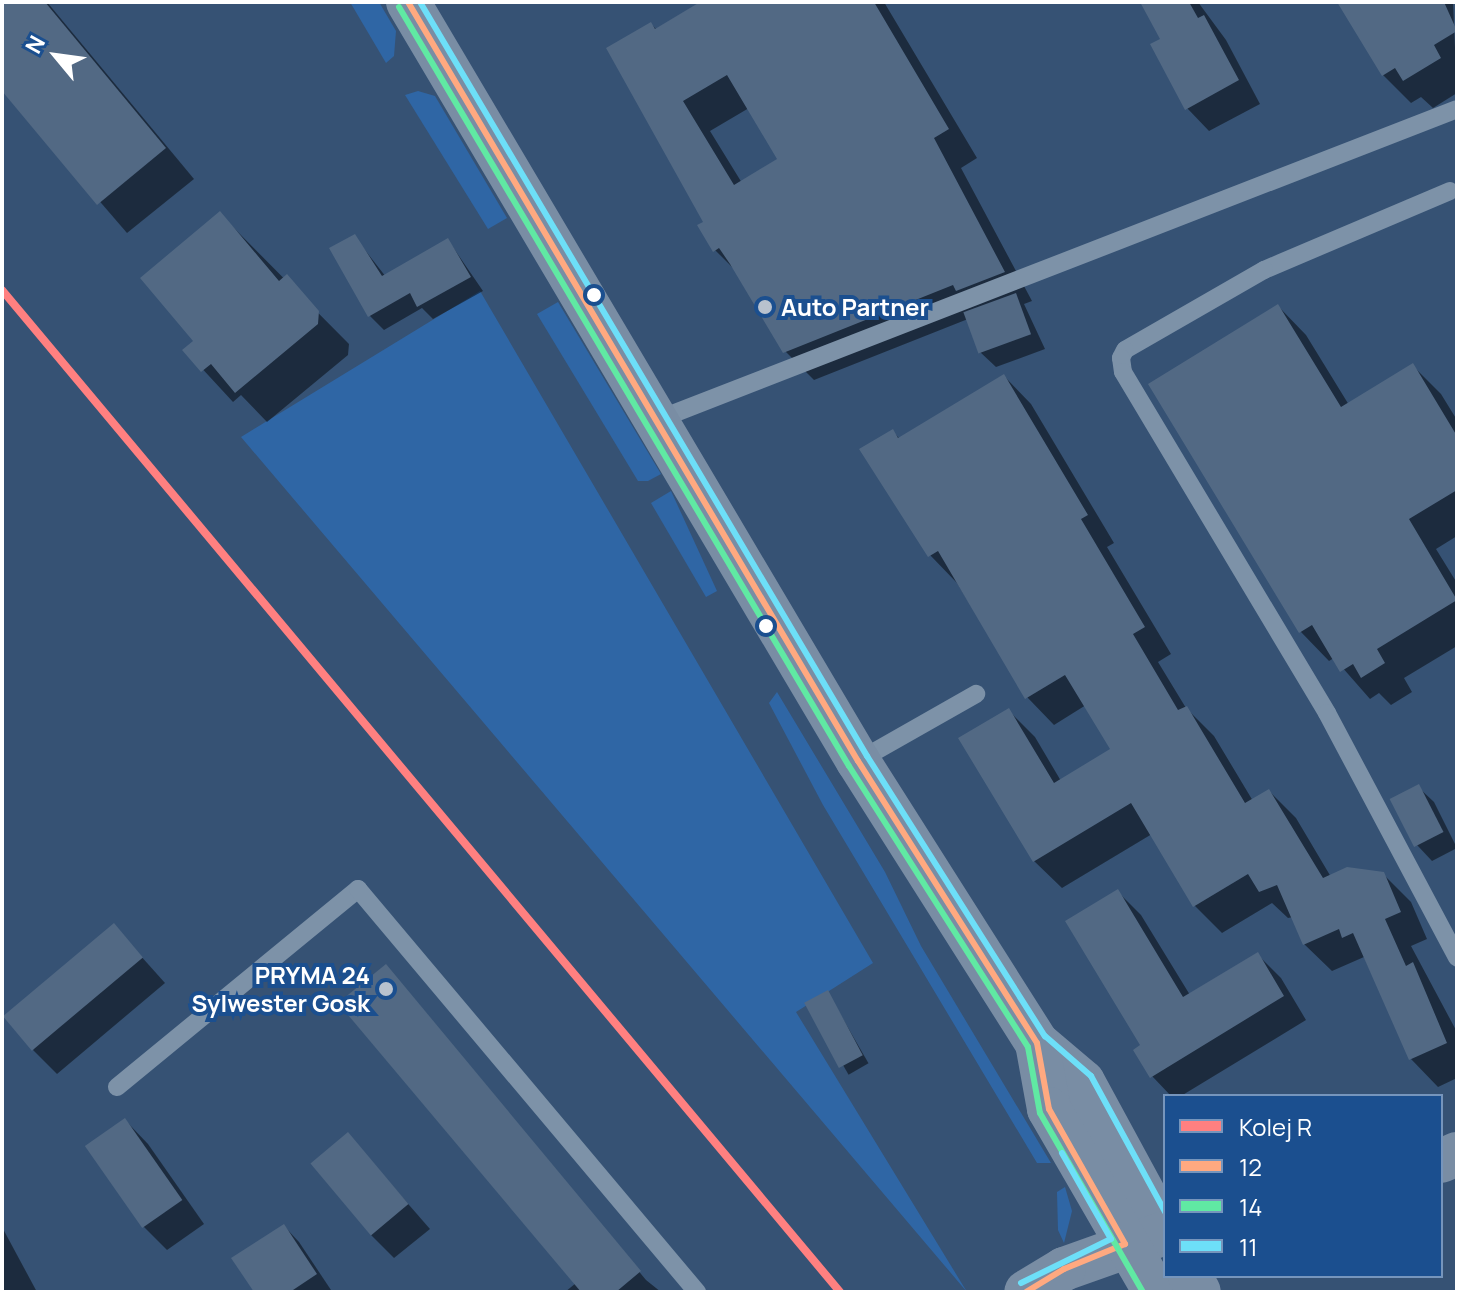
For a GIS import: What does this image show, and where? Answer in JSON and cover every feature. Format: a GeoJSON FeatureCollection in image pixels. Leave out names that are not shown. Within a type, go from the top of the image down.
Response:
{"type":"FeatureCollection","features":[{"type":"Feature","properties":{"kind":"main road"},"geometry":{"type":"LineString","coordinates":[[408,2],[858,761],[1037,1043],[1083,1082],[1165,1285],[1199,1292]]}},
{"type":"Feature","properties":{"kind":"main road"},"geometry":{"type":"LineString","coordinates":[[1026,1292],[1064,1269],[1145,1238]]}},
{"type":"Feature","properties":{"kind":"lane"},"geometry":{"type":"LineString","coordinates":[[657,420],[1457,109]]}},
{"type":"Feature","properties":{"kind":"lane"},"geometry":{"type":"LineString","coordinates":[[1450,191],[1264,270],[1125,350],[1121,358],[1123,372],[1327,713],[1457,958]]}},
{"type":"Feature","properties":{"kind":"lane"},"geometry":{"type":"LineString","coordinates":[[858,761],[976,694]]}},
{"type":"Feature","properties":{"kind":"lane"},"geometry":{"type":"LineString","coordinates":[[117,1087],[358,889],[697,1292]]}},
{"type":"Feature","properties":{"kind":"shaded area"},"geometry":{"type":"Polygon","coordinates":[[[350,2],[379,2],[396,31],[394,56],[386,63],[350,2]]]}},
{"type":"Feature","properties":{"kind":"shaded area"},"geometry":{"type":"Polygon","coordinates":[[[418,91],[435,96],[507,218],[488,229],[405,95],[418,91]]]}},
{"type":"Feature","properties":{"kind":"shaded area"},"geometry":{"type":"Polygon","coordinates":[[[480,291],[873,963],[796,1012],[967,1292],[241,437],[480,291]]]}},
{"type":"Feature","properties":{"kind":"shaded area"},"geometry":{"type":"Polygon","coordinates":[[[558,302],[661,474],[648,481],[638,481],[537,314],[558,302]]]}},
{"type":"Feature","properties":{"kind":"shaded area"},"geometry":{"type":"Polygon","coordinates":[[[671,491],[717,591],[706,597],[651,503],[671,491]]]}},
{"type":"Feature","properties":{"kind":"shaded area"},"geometry":{"type":"Polygon","coordinates":[[[777,692],[885,872],[921,946],[1051,1163],[1037,1163],[823,805],[769,703],[777,692]]]}},
{"type":"Feature","properties":{"kind":"shaded area"},"geometry":{"type":"Polygon","coordinates":[[[1065,1187],[1072,1211],[1064,1243],[1058,1230],[1057,1192],[1065,1187]]]}},
{"type":"Feature","properties":{"kind":"building"},"geometry":{"type":"Polygon","coordinates":[[[2,2],[45,2],[166,148],[97,205],[2,91],[2,2]]]}},
{"type":"Feature","properties":{"kind":"building"},"geometry":{"type":"Polygon","coordinates":[[[700,2],[874,2],[949,129],[934,138],[1005,272],[956,291],[953,285],[783,353],[730,264],[719,248],[713,252],[697,225],[703,222],[606,48],[651,22],[655,29],[700,2]],[[727,75],[683,101],[734,185],[777,159],[727,75]]]}},
{"type":"Feature","properties":{"kind":"building"},"geometry":{"type":"Polygon","coordinates":[[[1140,2],[1189,2],[1198,18],[1204,15],[1239,80],[1185,110],[1150,44],[1160,39],[1140,2]]]}},
{"type":"Feature","properties":{"kind":"building"},"geometry":{"type":"Polygon","coordinates":[[[1337,2],[1444,2],[1457,31],[1434,45],[1441,58],[1403,81],[1395,68],[1382,76],[1337,2]]]}},
{"type":"Feature","properties":{"kind":"building"},"geometry":{"type":"Polygon","coordinates":[[[220,211],[279,281],[287,274],[319,311],[318,324],[235,393],[211,364],[201,372],[182,350],[193,341],[140,278],[220,211]]]}},
{"type":"Feature","properties":{"kind":"building"},"geometry":{"type":"Polygon","coordinates":[[[355,234],[382,276],[448,238],[471,277],[417,307],[410,293],[368,317],[329,248],[355,234]]]}},
{"type":"Feature","properties":{"kind":"building"},"geometry":{"type":"Polygon","coordinates":[[[1016,293],[1031,334],[978,353],[963,312],[1016,293]]]}},
{"type":"Feature","properties":{"kind":"building"},"geometry":{"type":"Polygon","coordinates":[[[1278,304],[1341,407],[1413,363],[1457,436],[1457,490],[1409,519],[1457,600],[1377,649],[1385,663],[1361,678],[1353,664],[1340,672],[1312,625],[1299,633],[1148,384],[1278,304]]]}},
{"type":"Feature","properties":{"kind":"building"},"geometry":{"type":"Polygon","coordinates":[[[1004,374],[1088,515],[1081,519],[1145,627],[1133,634],[1178,710],[1187,706],[1245,803],[1269,789],[1323,878],[1347,867],[1384,872],[1401,912],[1385,919],[1406,966],[1413,962],[1447,1043],[1409,1060],[1353,933],[1342,938],[1339,929],[1303,945],[1277,885],[1259,892],[1248,874],[1193,907],[1131,803],[1033,862],[958,738],[1009,708],[1054,783],[1110,749],[1065,675],[1025,699],[938,551],[928,557],[859,449],[893,429],[898,438],[1004,374]]]}},
{"type":"Feature","properties":{"kind":"building"},"geometry":{"type":"Polygon","coordinates":[[[1419,784],[1444,832],[1414,847],[1390,799],[1419,784]]]}},
{"type":"Feature","properties":{"kind":"building"},"geometry":{"type":"Polygon","coordinates":[[[1118,889],[1183,997],[1258,952],[1284,996],[1150,1078],[1133,1050],[1140,1045],[1065,921],[1118,889]]]}},
{"type":"Feature","properties":{"kind":"building"},"geometry":{"type":"Polygon","coordinates":[[[114,923],[143,957],[32,1051],[3,1016],[114,923]]]}},
{"type":"Feature","properties":{"kind":"building"},"geometry":{"type":"Polygon","coordinates":[[[386,964],[641,1271],[616,1292],[581,1292],[338,1003],[386,964]]]}},
{"type":"Feature","properties":{"kind":"building"},"geometry":{"type":"Polygon","coordinates":[[[828,990],[863,1055],[839,1068],[804,1003],[828,990]]]}},
{"type":"Feature","properties":{"kind":"building"},"geometry":{"type":"Polygon","coordinates":[[[125,1118],[182,1200],[142,1228],[85,1146],[125,1118]]]}},
{"type":"Feature","properties":{"kind":"building"},"geometry":{"type":"Polygon","coordinates":[[[348,1132],[408,1204],[371,1236],[310,1163],[348,1132]]]}},
{"type":"Feature","properties":{"kind":"building"},"geometry":{"type":"Polygon","coordinates":[[[284,1224],[317,1274],[290,1292],[254,1292],[231,1258],[284,1224]]]}},
{"type":"Feature","properties":{"kind":"rail line","name":"R"},"geometry":{"type":"LineString","coordinates":[[2,290],[840,1292]]}},
{"type":"Feature","properties":{"kind":"transit line","name":"12"},"geometry":{"type":"LineString","coordinates":[[408,2],[858,761],[1037,1043],[1049,1109],[1125,1244],[1064,1269],[1026,1292]]}},
{"type":"Feature","properties":{"kind":"transit line","name":"11"},"geometry":{"type":"LineString","coordinates":[[420,2],[867,756],[1045,1036],[1091,1076],[1163,1208]]}},
{"type":"Feature","properties":{"kind":"transit line","name":"14"},"geometry":{"type":"LineString","coordinates":[[399,7],[849,766],[1028,1047],[1040,1113],[1143,1292]]}},
{"type":"Feature","properties":{"kind":"transit line","name":"11"},"geometry":{"type":"LineString","coordinates":[[1021,1283],[1111,1239],[1062,1153]]}},
{"type":"Feature","properties":{"kind":"place","name":"Auto Partner"},"geometry":{"type":"Point","coordinates":[765,307]}},
{"type":"Feature","properties":{"kind":"place","name":"PRYMA 24 Sylwester Gosk"},"geometry":{"type":"Point","coordinates":[386,989]}}]}
